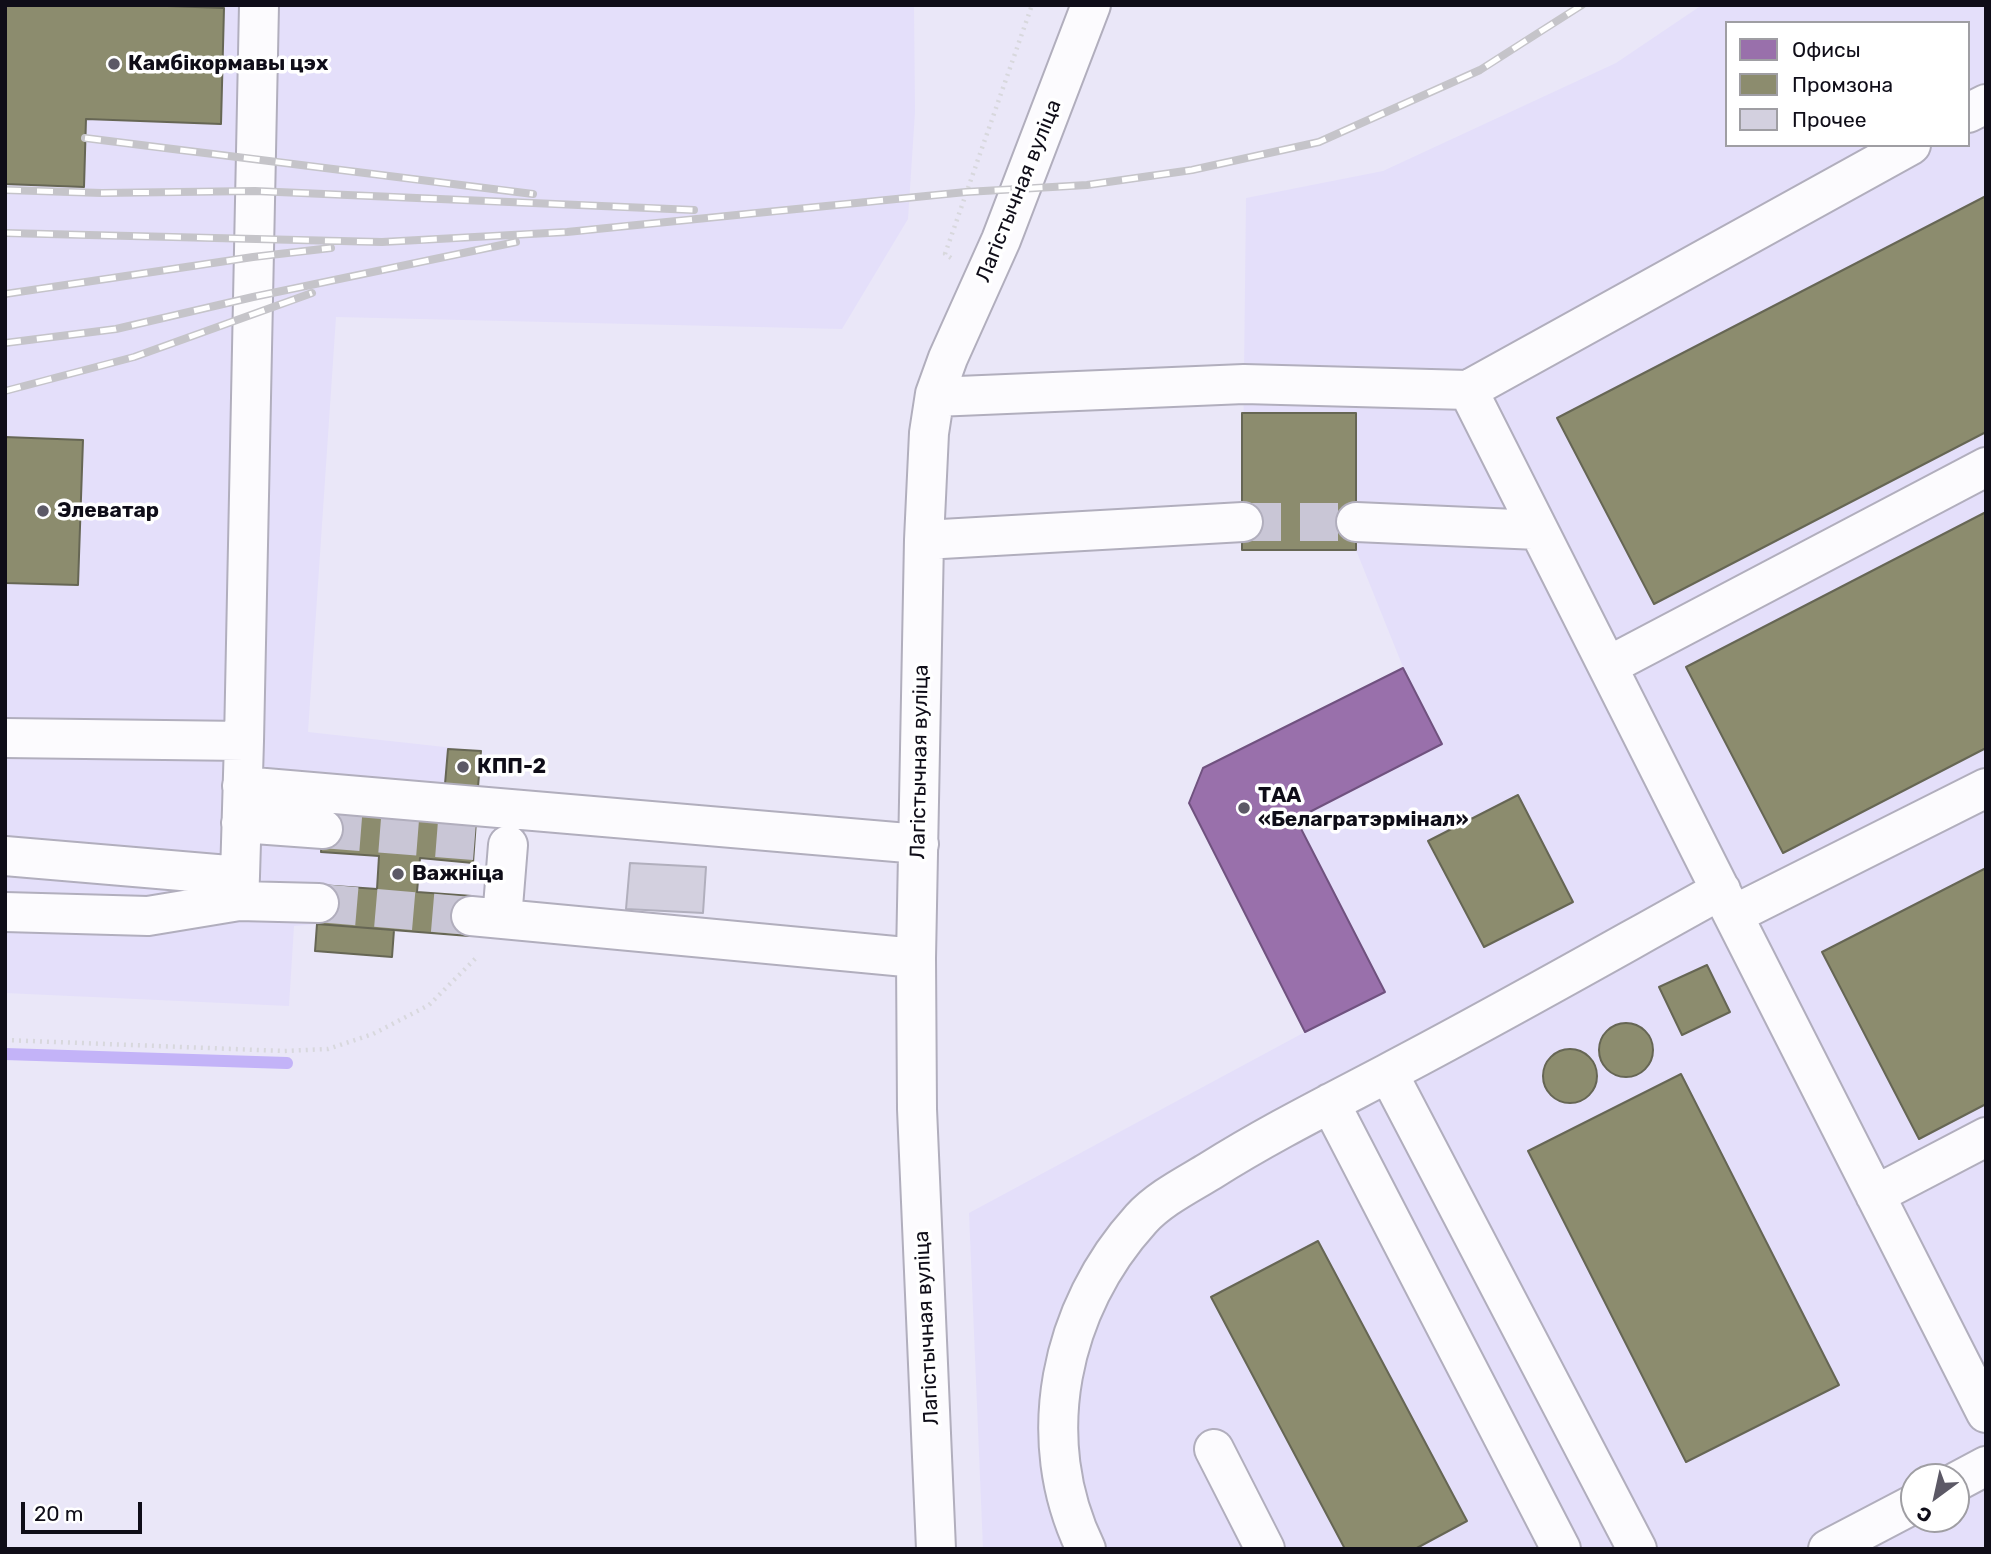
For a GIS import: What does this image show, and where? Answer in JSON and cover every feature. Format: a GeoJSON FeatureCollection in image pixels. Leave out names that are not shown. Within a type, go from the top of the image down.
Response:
{"type":"FeatureCollection","features":[{"type":"Feature","properties":{"kind":"street"},"geometry":{"type":"LineString","coordinates":[[239,889],[259,5]]}},
{"type":"Feature","properties":{"kind":"street","name":"Лагістычная вуліца"},"geometry":{"type":"LineString","coordinates":[[936,1549],[917,1109],[916,958],[924,540],[929,433],[934,397],[948,358],[1022,188],[1091,5]]}},
{"type":"Feature","properties":{"kind":"street"},"geometry":{"type":"LineString","coordinates":[[1970,112],[1986,104]]}},
{"type":"Feature","properties":{"kind":"street"},"geometry":{"type":"LineString","coordinates":[[934,397],[1244,384],[1468,390],[1906,147]]}},
{"type":"Feature","properties":{"kind":"street"},"geometry":{"type":"LineString","coordinates":[[1468,390],[1986,1413]]}},
{"type":"Feature","properties":{"kind":"street"},"geometry":{"type":"LineString","coordinates":[[1608,666],[1986,467]]}},
{"type":"Feature","properties":{"kind":"street"},"geometry":{"type":"LineString","coordinates":[[924,540],[1243,522]]}},
{"type":"Feature","properties":{"kind":"street"},"geometry":{"type":"LineString","coordinates":[[1356,522],[1538,530]]}},
{"type":"Feature","properties":{"kind":"street"},"geometry":{"type":"LineString","coordinates":[[5,738],[244,741]]}},
{"type":"Feature","properties":{"kind":"street"},"geometry":{"type":"LineString","coordinates":[[1086,1549],[1060,1474],[1057,1432],[1059,1392],[1070,1345],[1086,1300],[1112,1256],[1142,1218],[1177,1191],[1245,1149],[1388,1073],[1727,903],[1986,788]]}},
{"type":"Feature","properties":{"kind":"street"},"geometry":{"type":"LineString","coordinates":[[242,804],[323,829]]}},
{"type":"Feature","properties":{"kind":"street"},"geometry":{"type":"LineString","coordinates":[[242,804],[498,831],[919,844]]}},
{"type":"Feature","properties":{"kind":"street"},"geometry":{"type":"LineString","coordinates":[[498,831],[486,917],[916,958]]}},
{"type":"Feature","properties":{"kind":"street"},"geometry":{"type":"LineString","coordinates":[[5,856],[319,903]]}},
{"type":"Feature","properties":{"kind":"street"},"geometry":{"type":"LineString","coordinates":[[5,912],[148,916],[239,889]]}},
{"type":"Feature","properties":{"kind":"street"},"geometry":{"type":"LineString","coordinates":[[1388,1073],[1637,1549]]}},
{"type":"Feature","properties":{"kind":"street"},"geometry":{"type":"LineString","coordinates":[[1330,1103],[1561,1549]]}},
{"type":"Feature","properties":{"kind":"street"},"geometry":{"type":"LineString","coordinates":[[1875,1195],[1986,1137]]}},
{"type":"Feature","properties":{"kind":"street"},"geometry":{"type":"LineString","coordinates":[[1214,1449],[1265,1549]]}},
{"type":"Feature","properties":{"kind":"street"},"geometry":{"type":"LineString","coordinates":[[1970,1475],[1986,1466]]}},
{"type":"Feature","properties":{"kind":"street"},"geometry":{"type":"LineString","coordinates":[[1828,1549],[1900,1511]]}},
{"type":"Feature","properties":{"kind":"path"},"geometry":{"type":"LineString","coordinates":[[985,277],[945,254],[1032,5]]}},
{"type":"Feature","properties":{"kind":"path"},"geometry":{"type":"LineString","coordinates":[[5,1040],[284,1051],[328,1049],[373,1034],[429,1004],[481,953],[486,917]]}},
{"type":"Feature","properties":{"kind":"shaded area"},"geometry":{"type":"Polygon","coordinates":[[[5,5],[914,5],[915,112],[908,219],[842,329],[336,317],[308,732],[481,751],[478,787],[445,784],[443,818],[473,863],[420,859],[417,891],[472,896],[469,936],[394,930],[392,957],[315,951],[317,924],[294,926],[289,1006],[5,993],[5,5]]]}},
{"type":"Feature","properties":{"kind":"shaded area","name":"ТАА «Белагратэрмінал»"},"geometry":{"type":"Polygon","coordinates":[[[1702,5],[1986,5],[1986,1549],[983,1549],[969,1213],[1305,1032],[1189,803],[1203,768],[1403,667],[1356,550],[1242,550],[1246,198],[1383,171],[1616,63],[1702,5]]]}},
{"type":"Feature","properties":{"kind":"building: Офисы"},"geometry":{"type":"Polygon","coordinates":[[[1403,668],[1442,744],[1296,819],[1385,992],[1305,1032],[1189,803],[1203,768],[1403,668]]]}},
{"type":"Feature","properties":{"kind":"building: Промзона","name":"Камбікормавы цэх"},"geometry":{"type":"Polygon","coordinates":[[[5,5],[224,8],[221,124],[86,119],[84,187],[5,184],[5,5]]]}},
{"type":"Feature","properties":{"kind":"building: Промзона"},"geometry":{"type":"Polygon","coordinates":[[[1986,196],[1986,432],[1654,604],[1557,418],[1986,196]]]}},
{"type":"Feature","properties":{"kind":"building: Промзона"},"geometry":{"type":"Polygon","coordinates":[[[1242,413],[1356,413],[1356,550],[1242,550],[1242,413]]]}},
{"type":"Feature","properties":{"kind":"building: Промзона","name":"Элеватар"},"geometry":{"type":"Polygon","coordinates":[[[5,437],[83,440],[78,585],[5,583],[5,437]]]}},
{"type":"Feature","properties":{"kind":"building: Промзона"},"geometry":{"type":"Polygon","coordinates":[[[1986,512],[1986,748],[1783,853],[1686,667],[1986,512]]]}},
{"type":"Feature","properties":{"kind":"building: Промзона","name":"КПП-2"},"geometry":{"type":"Polygon","coordinates":[[[448,749],[481,751],[478,787],[445,784],[448,749]]]}},
{"type":"Feature","properties":{"kind":"building: Промзона"},"geometry":{"type":"Polygon","coordinates":[[[1518,795],[1573,902],[1484,947],[1428,841],[1518,795]]]}},
{"type":"Feature","properties":{"kind":"building: Промзона","name":"Важніца"},"geometry":{"type":"Polygon","coordinates":[[[324,809],[476,821],[473,863],[420,858],[417,892],[472,896],[469,936],[317,924],[320,885],[377,889],[379,856],[321,852],[324,809]]]}},
{"type":"Feature","properties":{"kind":"building: Промзона"},"geometry":{"type":"Polygon","coordinates":[[[1986,868],[1986,1104],[1919,1139],[1822,952],[1986,868]]]}},
{"type":"Feature","properties":{"kind":"building: Промзона"},"geometry":{"type":"Polygon","coordinates":[[[317,924],[394,930],[392,957],[315,951],[317,924]]]}},
{"type":"Feature","properties":{"kind":"building: Промзона"},"geometry":{"type":"Polygon","coordinates":[[[1707,965],[1730,1012],[1682,1035],[1659,987],[1707,965]]]}},
{"type":"Feature","properties":{"kind":"building: Промзона"},"geometry":{"type":"Polygon","coordinates":[[[1626,1023],[1645,1031],[1653,1050],[1645,1069],[1626,1077],[1607,1069],[1599,1050],[1607,1031],[1626,1023]]]}},
{"type":"Feature","properties":{"kind":"building: Промзона"},"geometry":{"type":"Polygon","coordinates":[[[1570,1049],[1589,1057],[1597,1076],[1589,1095],[1570,1103],[1551,1095],[1543,1076],[1551,1057],[1570,1049]]]}},
{"type":"Feature","properties":{"kind":"building: Промзона"},"geometry":{"type":"Polygon","coordinates":[[[1681,1074],[1839,1385],[1686,1462],[1528,1151],[1681,1074]]]}},
{"type":"Feature","properties":{"kind":"building: Промзона"},"geometry":{"type":"Polygon","coordinates":[[[1318,1241],[1467,1521],[1415,1549],[1345,1549],[1211,1297],[1318,1241]]]}},
{"type":"Feature","properties":{"kind":"building: Прочее"},"geometry":{"type":"Polygon","coordinates":[[[630,863],[706,867],[703,913],[626,909],[630,863]]]}},
{"type":"Feature","properties":{"kind":"waterway"},"geometry":{"type":"LineString","coordinates":[[5,1054],[287,1063]]}},
{"type":"Feature","properties":{"kind":"tunnel"},"geometry":{"type":"LineString","coordinates":[[1243,522],[1356,522]]}},
{"type":"Feature","properties":{"kind":"tunnel"},"geometry":{"type":"LineString","coordinates":[[323,829],[475,841]]}},
{"type":"Feature","properties":{"kind":"tunnel"},"geometry":{"type":"LineString","coordinates":[[319,903],[471,916]]}},
{"type":"Feature","properties":{"kind":"railway"},"geometry":{"type":"LineString","coordinates":[[5,233],[382,242],[567,232],[966,192],[1087,185],[1192,170],[1319,142],[1480,70],[1582,5]]}},
{"type":"Feature","properties":{"kind":"railway"},"geometry":{"type":"LineString","coordinates":[[85,138],[533,194]]}},
{"type":"Feature","properties":{"kind":"railway"},"geometry":{"type":"LineString","coordinates":[[5,190],[102,193],[255,191],[694,210]]}},
{"type":"Feature","properties":{"kind":"railway"},"geometry":{"type":"LineString","coordinates":[[5,343],[116,329],[253,297],[516,242]]}},
{"type":"Feature","properties":{"kind":"railway"},"geometry":{"type":"LineString","coordinates":[[5,294],[331,248]]}},
{"type":"Feature","properties":{"kind":"railway"},"geometry":{"type":"LineString","coordinates":[[5,391],[134,357],[312,293]]}},
{"type":"Feature","properties":{"kind":"place","name":"Камбікормавы цэх"},"geometry":{"type":"Point","coordinates":[114,64]}},
{"type":"Feature","properties":{"kind":"place","name":"Элеватар"},"geometry":{"type":"Point","coordinates":[43,511]}},
{"type":"Feature","properties":{"kind":"place","name":"КПП-2"},"geometry":{"type":"Point","coordinates":[463,767]}},
{"type":"Feature","properties":{"kind":"place","name":"ТАА «Белагратэрмінал»"},"geometry":{"type":"Point","coordinates":[1244,808]}},
{"type":"Feature","properties":{"kind":"place","name":"Важніца"},"geometry":{"type":"Point","coordinates":[398,874]}}]}
